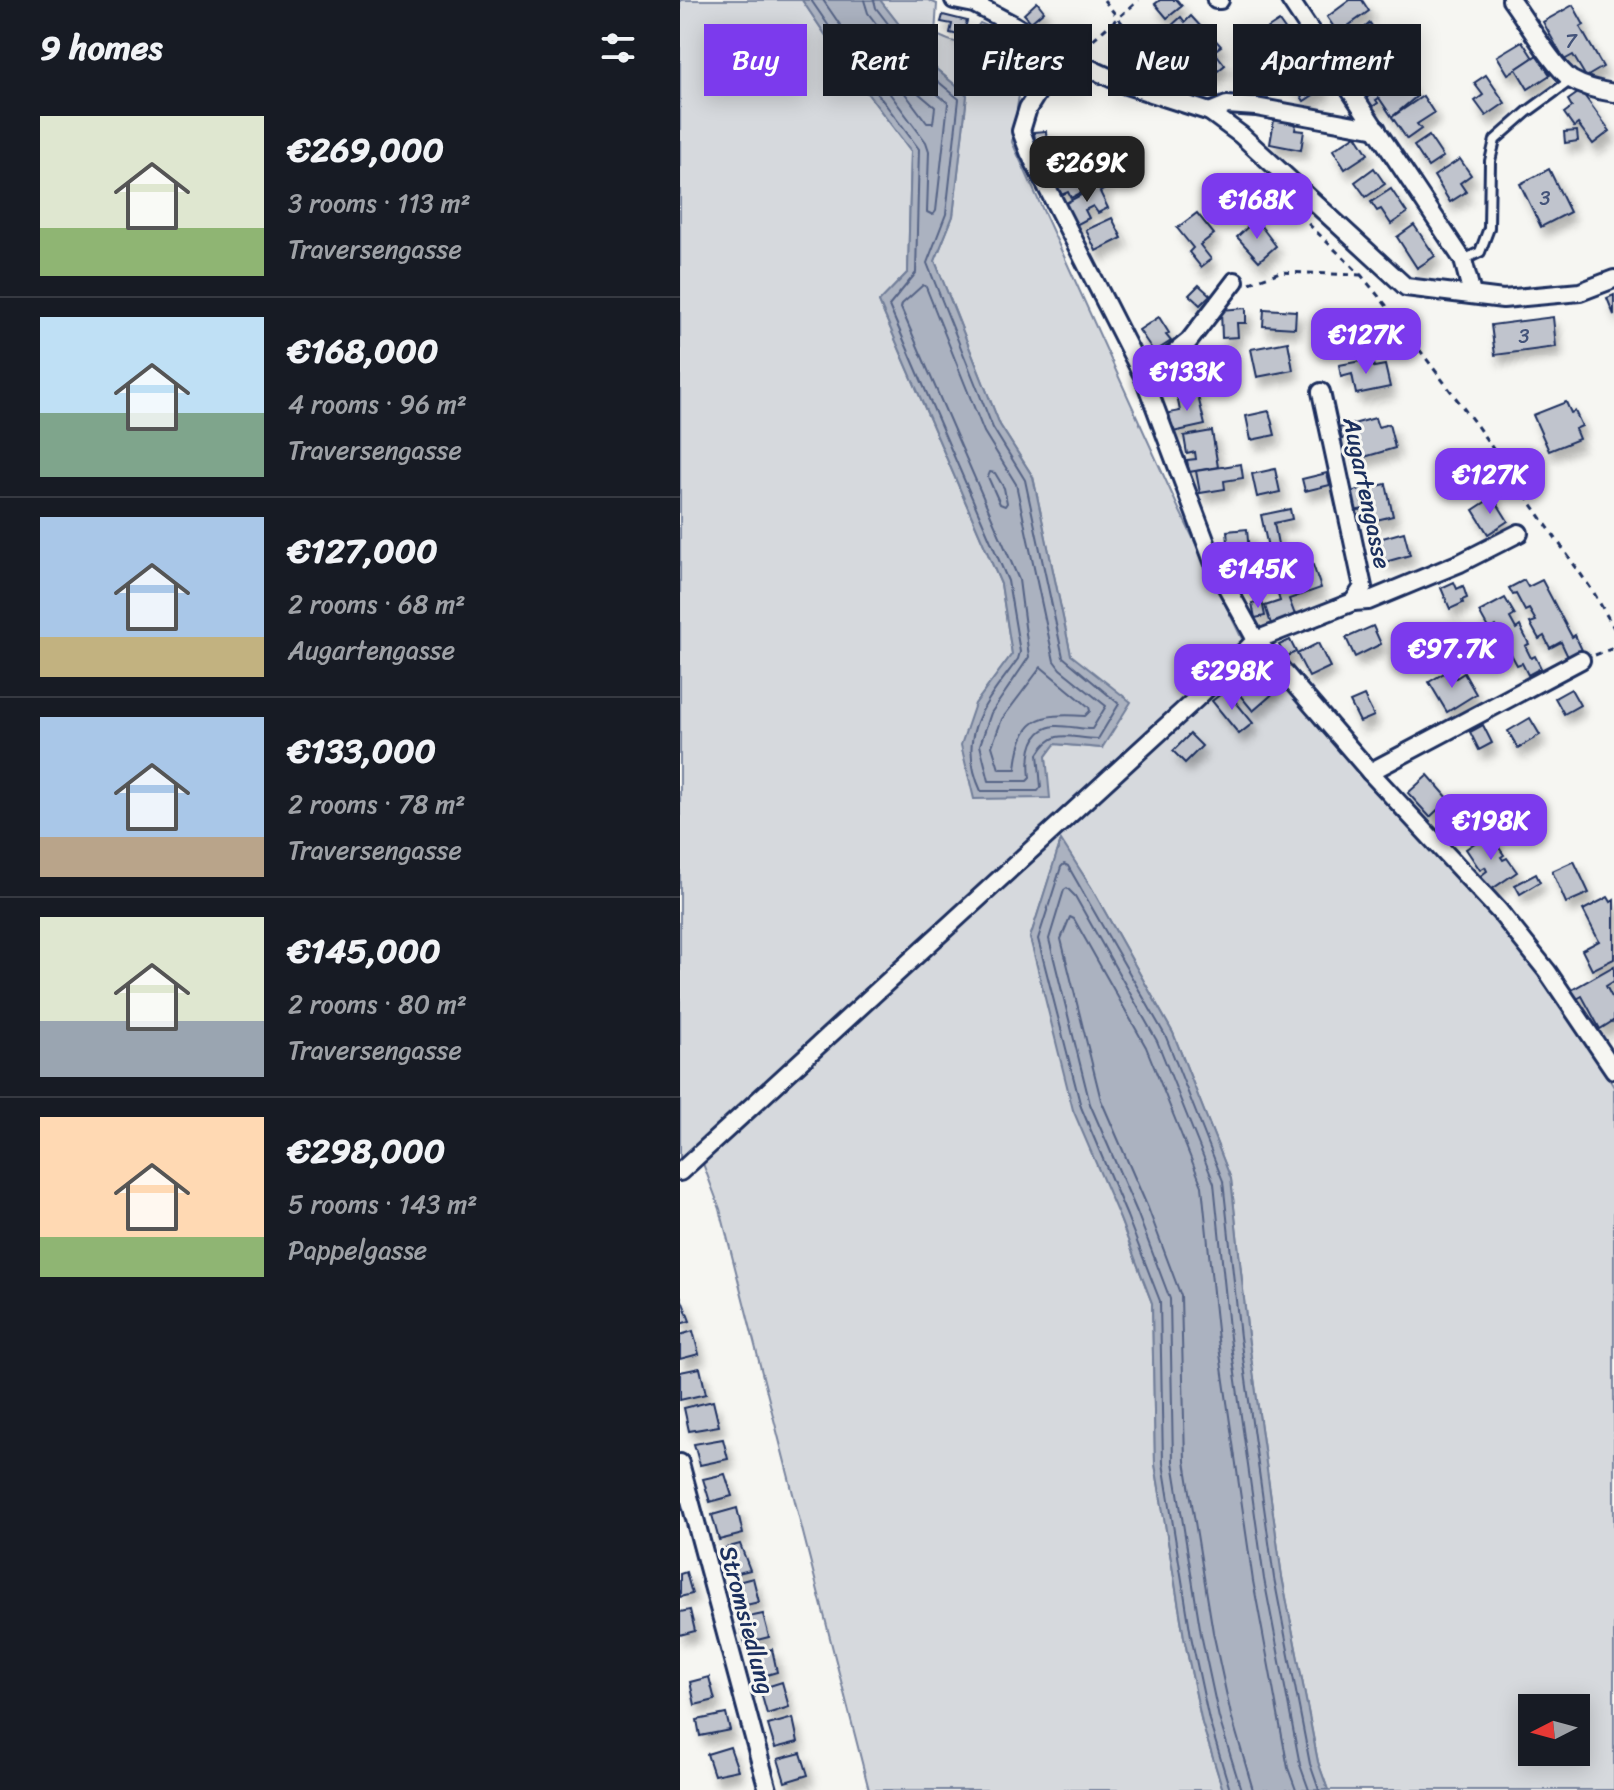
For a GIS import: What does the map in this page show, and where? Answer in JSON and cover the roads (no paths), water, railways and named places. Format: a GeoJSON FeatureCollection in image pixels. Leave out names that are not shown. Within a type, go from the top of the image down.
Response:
{"type":"FeatureCollection","features":[{"type":"Feature","properties":{"kind":"street"},"geometry":{"type":"LineString","coordinates":[[954,0],[974,2],[1012,24]]}},
{"type":"Feature","properties":{"kind":"street"},"geometry":{"type":"LineString","coordinates":[[1290,0],[1463,260],[1472,294]]}},
{"type":"Feature","properties":{"kind":"street"},"geometry":{"type":"LineString","coordinates":[[1511,0],[1572,80],[1614,93]]}},
{"type":"Feature","properties":{"kind":"street"},"geometry":{"type":"LineString","coordinates":[[1092,69],[1126,85],[1181,100],[1210,112],[1241,135],[1406,287],[1503,299],[1580,292],[1614,279]]}},
{"type":"Feature","properties":{"kind":"street"},"geometry":{"type":"LineString","coordinates":[[1037,96],[1028,108],[1021,131],[1029,152],[1144,378],[1214,564],[1256,640],[1370,772],[1499,911],[1547,971],[1614,1070]]}},
{"type":"Feature","properties":{"kind":"street"},"geometry":{"type":"LineString","coordinates":[[1210,112],[1227,105],[1256,107],[1377,129]]}},
{"type":"Feature","properties":{"kind":"street"},"geometry":{"type":"LineString","coordinates":[[1144,378],[1189,341],[1235,281]]}},
{"type":"Feature","properties":{"kind":"street","name":"Augartengasse"},"geometry":{"type":"LineString","coordinates":[[1321,392],[1363,587],[1353,602]]}},
{"type":"Feature","properties":{"kind":"street","name":"Augartengasse"},"geometry":{"type":"LineString","coordinates":[[1256,640],[1353,602],[1368,601],[1460,563],[1519,533]]}},
{"type":"Feature","properties":{"kind":"street"},"geometry":{"type":"LineString","coordinates":[[680,1172],[1185,709],[1256,640]]}},
{"type":"Feature","properties":{"kind":"street"},"geometry":{"type":"LineString","coordinates":[[1370,772],[1581,660]]}},
{"type":"Feature","properties":{"kind":"street","name":"Stromsiedlung"},"geometry":{"type":"LineString","coordinates":[[680,1463],[768,1790]]}},
{"type":"Feature","properties":{"kind":"lane"},"geometry":{"type":"LineString","coordinates":[[1463,260],[1480,252],[1489,228],[1490,161],[1495,140],[1527,112],[1572,80]]}},
{"type":"Feature","properties":{"kind":"water"},"geometry":{"type":"Polygon","coordinates":[[[802,0],[880,0],[899,24],[823,24],[823,31],[802,0]]]}},
{"type":"Feature","properties":{"kind":"water"},"geometry":{"type":"Polygon","coordinates":[[[938,71],[954,84],[954,96],[967,96],[953,216],[935,261],[1000,425],[1033,477],[1071,655],[1131,702],[1102,748],[1055,744],[1046,756],[1050,798],[974,799],[961,745],[975,704],[1012,654],[1001,584],[879,302],[908,272],[911,151],[869,96],[938,96],[938,71]]]}},
{"type":"Feature","properties":{"kind":"water"},"geometry":{"type":"Polygon","coordinates":[[[1061,840],[1173,1033],[1231,1179],[1248,1336],[1282,1577],[1318,1762],[1328,1790],[1223,1790],[1202,1723],[1155,1464],[1152,1303],[1073,1110],[1030,938],[1061,840]]]}}]}
